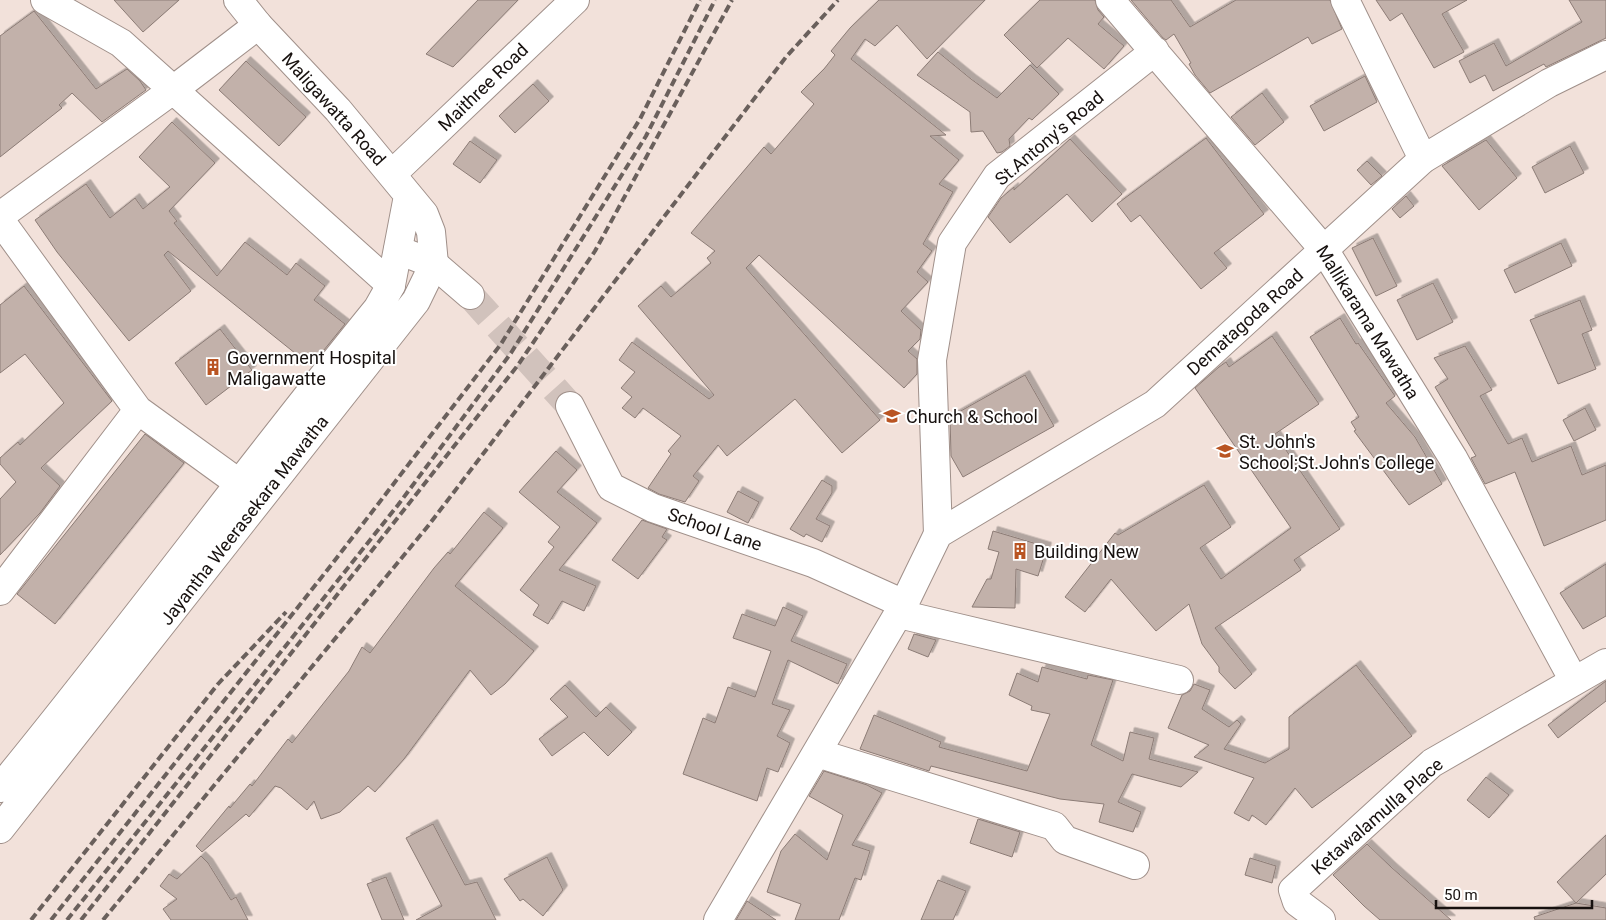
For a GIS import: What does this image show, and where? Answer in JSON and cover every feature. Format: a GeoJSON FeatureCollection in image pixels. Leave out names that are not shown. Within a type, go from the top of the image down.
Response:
{"type":"FeatureCollection","features":[{"type":"Feature","properties":{"kind":"street"},"geometry":{"type":"LineString","coordinates":[[45,0],[121,43],[391,285]]}},
{"type":"Feature","properties":{"kind":"street","name":"Maligawatta Road"},"geometry":{"type":"LineString","coordinates":[[238,0],[258,25],[338,110],[408,196]]}},
{"type":"Feature","properties":{"kind":"street","name":"Maithree Road"},"geometry":{"type":"LineString","coordinates":[[392,174],[575,0]]}},
{"type":"Feature","properties":{"kind":"street","name":"Mallikarama Mawatha"},"geometry":{"type":"LineString","coordinates":[[1110,0],[1325,250],[1453,458],[1574,681]]}},
{"type":"Feature","properties":{"kind":"street"},"geometry":{"type":"LineString","coordinates":[[1345,0],[1423,160]]}},
{"type":"Feature","properties":{"kind":"street"},"geometry":{"type":"LineString","coordinates":[[0,216],[173,90],[258,25]]}},
{"type":"Feature","properties":{"kind":"street","name":"St.Antony's Road"},"geometry":{"type":"LineString","coordinates":[[938,534],[932,360],[952,244],[997,176],[1155,51]]}},
{"type":"Feature","properties":{"kind":"street","name":"Dematagoda Road"},"geometry":{"type":"LineString","coordinates":[[938,534],[1155,404],[1423,160],[1549,83],[1606,55]]}},
{"type":"Feature","properties":{"kind":"street"},"geometry":{"type":"LineString","coordinates":[[408,196],[401,238],[470,295]]}},
{"type":"Feature","properties":{"kind":"street"},"geometry":{"type":"LineString","coordinates":[[408,196],[424,214],[430,232],[434,264]]}},
{"type":"Feature","properties":{"kind":"street"},"geometry":{"type":"LineString","coordinates":[[0,220],[138,410],[260,498]]}},
{"type":"Feature","properties":{"kind":"street","name":"Jayantha Weerasekara Mawatha"},"geometry":{"type":"LineString","coordinates":[[0,788],[51,726],[238,482],[378,308],[391,285],[401,238]]}},
{"type":"Feature","properties":{"kind":"street","name":"Jayantha Weerasekara Mawatha"},"geometry":{"type":"LineString","coordinates":[[0,829],[416,301],[434,264]]}},
{"type":"Feature","properties":{"kind":"street"},"geometry":{"type":"LineString","coordinates":[[311,390],[332,407]]}},
{"type":"Feature","properties":{"kind":"street","name":"School Lane"},"geometry":{"type":"LineString","coordinates":[[570,406],[612,487],[653,508],[813,563],[902,609],[1179,680]]}},
{"type":"Feature","properties":{"kind":"street"},"geometry":{"type":"LineString","coordinates":[[0,591],[138,410]]}},
{"type":"Feature","properties":{"kind":"street"},"geometry":{"type":"LineString","coordinates":[[718,920],[902,609],[938,534]]}},
{"type":"Feature","properties":{"kind":"street","name":"Ketawalamulla Place"},"geometry":{"type":"LineString","coordinates":[[1321,920],[1297,902],[1293,890],[1432,763],[1606,664]]}},
{"type":"Feature","properties":{"kind":"street"},"geometry":{"type":"LineString","coordinates":[[816,753],[1054,826],[1065,840],[1135,865]]}},
{"type":"Feature","properties":{"kind":"building"},"geometry":{"type":"Polygon","coordinates":[[[114,0],[179,0],[143,32],[114,0]]]}},
{"type":"Feature","properties":{"kind":"building"},"geometry":{"type":"Polygon","coordinates":[[[478,0],[518,0],[453,67],[426,54],[478,0]]]}},
{"type":"Feature","properties":{"kind":"building"},"geometry":{"type":"Polygon","coordinates":[[[879,0],[985,0],[927,59],[897,25],[875,46],[865,39],[851,59],[946,135],[930,136],[959,160],[939,184],[953,192],[923,244],[932,251],[917,272],[928,282],[901,311],[921,330],[920,339],[908,351],[917,359],[917,374],[904,388],[759,255],[746,268],[880,420],[842,453],[795,399],[727,456],[718,445],[693,476],[699,481],[685,502],[659,494],[648,488],[671,454],[668,451],[681,436],[643,408],[635,418],[622,408],[632,397],[621,388],[635,372],[619,360],[632,342],[709,399],[714,395],[638,306],[661,286],[671,297],[711,263],[707,258],[715,251],[691,233],[764,147],[771,154],[814,104],[801,92],[835,55],[831,51],[850,28],[879,0]]]}},
{"type":"Feature","properties":{"kind":"building"},"geometry":{"type":"Polygon","coordinates":[[[1040,0],[1095,0],[1098,10],[1104,17],[1098,24],[1124,46],[1104,69],[1068,38],[1037,68],[1004,35],[1040,0]]]}},
{"type":"Feature","properties":{"kind":"building"},"geometry":{"type":"Polygon","coordinates":[[[1131,0],[1171,0],[1190,27],[1236,0],[1330,0],[1342,29],[1312,44],[1308,37],[1210,93],[1195,75],[1189,64],[1191,63],[1174,34],[1166,40],[1163,38],[1131,0]]]}},
{"type":"Feature","properties":{"kind":"building"},"geometry":{"type":"Polygon","coordinates":[[[1376,0],[1467,0],[1442,14],[1464,52],[1434,68],[1402,13],[1390,21],[1376,0]]]}},
{"type":"Feature","properties":{"kind":"building"},"geometry":{"type":"Polygon","coordinates":[[[1569,0],[1606,0],[1606,38],[1546,67],[1544,64],[1493,91],[1485,75],[1470,83],[1459,61],[1494,43],[1506,66],[1582,22],[1569,0]]]}},
{"type":"Feature","properties":{"kind":"building"},"geometry":{"type":"Polygon","coordinates":[[[34,11],[96,89],[127,69],[140,81],[146,90],[102,122],[72,93],[59,105],[62,108],[0,157],[0,36],[34,11]]]}},
{"type":"Feature","properties":{"kind":"building"},"geometry":{"type":"Polygon","coordinates":[[[938,52],[997,98],[1030,65],[1059,94],[1032,120],[1029,118],[1009,139],[1010,146],[997,153],[983,131],[971,132],[970,112],[917,75],[938,52]]]}},
{"type":"Feature","properties":{"kind":"building"},"geometry":{"type":"Polygon","coordinates":[[[246,61],[306,117],[279,146],[219,90],[246,61]]]}},
{"type":"Feature","properties":{"kind":"building"},"geometry":{"type":"Polygon","coordinates":[[[1365,76],[1377,102],[1324,131],[1310,106],[1365,76]]]}},
{"type":"Feature","properties":{"kind":"building"},"geometry":{"type":"Polygon","coordinates":[[[533,84],[549,101],[515,133],[499,116],[533,84]]]}},
{"type":"Feature","properties":{"kind":"building"},"geometry":{"type":"Polygon","coordinates":[[[1262,93],[1284,122],[1255,145],[1231,117],[1262,93]]]}},
{"type":"Feature","properties":{"kind":"building"},"geometry":{"type":"Polygon","coordinates":[[[172,122],[215,163],[169,211],[177,221],[174,223],[217,276],[245,242],[287,275],[296,263],[325,286],[314,300],[345,324],[311,366],[168,251],[164,255],[191,291],[129,341],[57,252],[35,220],[86,184],[110,218],[135,198],[143,209],[170,187],[139,157],[172,122]]]}},
{"type":"Feature","properties":{"kind":"building"},"geometry":{"type":"Polygon","coordinates":[[[1206,138],[1264,214],[1214,253],[1227,268],[1201,289],[1140,215],[1131,222],[1117,204],[1206,138]]]}},
{"type":"Feature","properties":{"kind":"building"},"geometry":{"type":"Polygon","coordinates":[[[1070,139],[1122,194],[1092,222],[1067,194],[1010,243],[988,217],[1001,198],[1014,187],[1014,190],[1070,139]]]}},
{"type":"Feature","properties":{"kind":"building"},"geometry":{"type":"Polygon","coordinates":[[[1486,140],[1517,178],[1479,210],[1442,166],[1486,140]]]}},
{"type":"Feature","properties":{"kind":"building"},"geometry":{"type":"Polygon","coordinates":[[[470,141],[497,160],[480,183],[453,164],[470,141]]]}},
{"type":"Feature","properties":{"kind":"building"},"geometry":{"type":"Polygon","coordinates":[[[1570,146],[1584,173],[1545,193],[1532,167],[1570,146]]]}},
{"type":"Feature","properties":{"kind":"building"},"geometry":{"type":"Polygon","coordinates":[[[1367,161],[1382,176],[1371,185],[1357,170],[1367,161]]]}},
{"type":"Feature","properties":{"kind":"building"},"geometry":{"type":"Polygon","coordinates":[[[1406,196],[1414,206],[1400,218],[1392,209],[1406,196]]]}},
{"type":"Feature","properties":{"kind":"building"},"geometry":{"type":"Polygon","coordinates":[[[1373,238],[1397,286],[1376,296],[1352,248],[1373,238]]]}},
{"type":"Feature","properties":{"kind":"building"},"geometry":{"type":"Polygon","coordinates":[[[1561,243],[1572,266],[1515,293],[1504,270],[1561,243]]]}},
{"type":"Feature","properties":{"kind":"building"},"geometry":{"type":"Polygon","coordinates":[[[1433,283],[1453,322],[1417,340],[1397,300],[1433,283]]]}},
{"type":"Feature","properties":{"kind":"building"},"geometry":{"type":"Polygon","coordinates":[[[24,286],[112,401],[41,468],[60,486],[40,513],[0,555],[0,499],[16,482],[0,464],[0,458],[18,442],[20,445],[64,403],[25,354],[0,373],[0,305],[24,286]]]}},
{"type":"Feature","properties":{"kind":"building"},"geometry":{"type":"Polygon","coordinates":[[[1580,300],[1592,330],[1582,334],[1596,369],[1558,384],[1530,320],[1580,300]]]}},
{"type":"Feature","properties":{"kind":"building"},"geometry":{"type":"Polygon","coordinates":[[[1340,318],[1356,344],[1358,343],[1395,396],[1386,403],[1415,437],[1442,484],[1409,505],[1354,431],[1356,430],[1351,422],[1359,417],[1310,337],[1340,318]]]}},
{"type":"Feature","properties":{"kind":"building","name":"Government Hospital Maligawatte"},"geometry":{"type":"Polygon","coordinates":[[[220,329],[252,370],[206,405],[175,363],[220,329]]]}},
{"type":"Feature","properties":{"kind":"building"},"geometry":{"type":"Polygon","coordinates":[[[1272,336],[1319,404],[1275,434],[1340,529],[1294,560],[1301,570],[1215,628],[1252,674],[1235,689],[1219,672],[1219,667],[1202,644],[1189,604],[1156,631],[1111,579],[1085,612],[1065,597],[1115,533],[1118,535],[1204,485],[1231,527],[1200,548],[1221,579],[1291,528],[1195,388],[1226,362],[1229,367],[1272,336]]]}},
{"type":"Feature","properties":{"kind":"building"},"geometry":{"type":"Polygon","coordinates":[[[1465,346],[1492,390],[1480,396],[1508,444],[1522,438],[1532,462],[1571,446],[1582,475],[1606,465],[1606,520],[1544,546],[1515,472],[1485,484],[1471,458],[1476,456],[1435,387],[1448,379],[1434,358],[1465,346]]]}},
{"type":"Feature","properties":{"kind":"building"},"geometry":{"type":"Polygon","coordinates":[[[1025,375],[1054,426],[963,477],[951,456],[950,417],[1025,375]]]}},
{"type":"Feature","properties":{"kind":"building"},"geometry":{"type":"Polygon","coordinates":[[[1585,408],[1596,430],[1574,441],[1563,420],[1585,408]]]}},
{"type":"Feature","properties":{"kind":"building"},"geometry":{"type":"Polygon","coordinates":[[[145,434],[184,463],[55,624],[17,594],[145,434]]]}},
{"type":"Feature","properties":{"kind":"building"},"geometry":{"type":"Polygon","coordinates":[[[556,451],[577,470],[557,492],[597,523],[559,570],[596,586],[584,611],[562,601],[548,624],[533,615],[539,605],[520,590],[554,547],[548,542],[560,527],[519,492],[556,451]]]}},
{"type":"Feature","properties":{"kind":"building"},"geometry":{"type":"Polygon","coordinates":[[[822,480],[832,486],[832,493],[816,519],[830,526],[822,542],[806,534],[804,537],[790,529],[822,480]]]}},
{"type":"Feature","properties":{"kind":"building"},"geometry":{"type":"Polygon","coordinates":[[[738,491],[759,502],[748,523],[727,512],[738,491]]]}},
{"type":"Feature","properties":{"kind":"building"},"geometry":{"type":"Polygon","coordinates":[[[484,512],[503,528],[455,586],[534,651],[505,684],[491,695],[470,670],[404,759],[375,792],[368,786],[340,812],[321,819],[314,801],[307,810],[281,788],[275,786],[249,817],[246,814],[202,852],[196,846],[229,806],[230,808],[250,784],[252,786],[288,739],[292,743],[349,671],[362,647],[370,653],[434,568],[448,552],[450,554],[484,512]]]}},
{"type":"Feature","properties":{"kind":"building"},"geometry":{"type":"Polygon","coordinates":[[[642,520],[667,529],[662,537],[667,540],[638,579],[612,560],[642,520]]]}},
{"type":"Feature","properties":{"kind":"building"},"geometry":{"type":"Polygon","coordinates":[[[993,531],[1047,547],[1038,576],[1016,569],[1015,608],[972,607],[987,579],[991,579],[999,552],[988,549],[993,531]]]}},
{"type":"Feature","properties":{"kind":"building"},"geometry":{"type":"Polygon","coordinates":[[[1606,564],[1606,616],[1583,629],[1560,593],[1606,564]]]}},
{"type":"Feature","properties":{"kind":"building"},"geometry":{"type":"Polygon","coordinates":[[[783,607],[803,616],[791,641],[847,664],[838,684],[788,660],[772,704],[790,710],[777,736],[790,743],[778,772],[767,768],[757,801],[683,774],[703,718],[715,723],[728,687],[755,697],[771,651],[733,638],[742,614],[775,626],[783,607]]]}},
{"type":"Feature","properties":{"kind":"building"},"geometry":{"type":"Polygon","coordinates":[[[914,634],[936,640],[928,657],[908,649],[914,634]]]}},
{"type":"Feature","properties":{"kind":"building"},"geometry":{"type":"Polygon","coordinates":[[[1356,665],[1412,736],[1312,808],[1295,788],[1266,825],[1252,815],[1249,821],[1234,813],[1254,778],[1194,757],[1209,745],[1168,728],[1182,695],[1190,691],[1194,684],[1210,690],[1202,709],[1229,727],[1237,720],[1241,724],[1224,749],[1265,763],[1289,749],[1289,717],[1356,665]]]}},
{"type":"Feature","properties":{"kind":"building"},"geometry":{"type":"Polygon","coordinates":[[[1042,667],[1087,679],[1088,675],[1113,680],[1091,745],[1123,761],[1130,732],[1154,738],[1149,759],[1198,772],[1181,787],[1132,774],[1118,802],[1141,812],[1133,832],[1099,822],[1104,804],[1060,799],[931,766],[929,771],[860,749],[874,715],[941,742],[939,747],[1027,771],[1050,714],[1031,710],[1032,706],[1009,695],[1017,673],[1038,682],[1042,667]]]}},
{"type":"Feature","properties":{"kind":"building"},"geometry":{"type":"Polygon","coordinates":[[[1606,681],[1606,701],[1558,738],[1548,725],[1606,681]]]}},
{"type":"Feature","properties":{"kind":"building"},"geometry":{"type":"Polygon","coordinates":[[[565,685],[596,717],[606,707],[632,732],[608,756],[584,732],[552,756],[539,739],[568,717],[550,699],[565,685]]]}},
{"type":"Feature","properties":{"kind":"building"},"geometry":{"type":"Polygon","coordinates":[[[824,771],[867,785],[882,793],[852,845],[870,851],[861,880],[855,878],[839,920],[795,920],[801,904],[767,892],[781,851],[795,834],[827,860],[843,815],[809,796],[824,771]]]}},
{"type":"Feature","properties":{"kind":"building"},"geometry":{"type":"Polygon","coordinates":[[[1486,777],[1509,795],[1489,818],[1467,800],[1486,777]]]}},
{"type":"Feature","properties":{"kind":"building"},"geometry":{"type":"Polygon","coordinates":[[[978,819],[1020,832],[1012,857],[970,843],[978,819]]]}},
{"type":"Feature","properties":{"kind":"building"},"geometry":{"type":"Polygon","coordinates":[[[433,824],[465,885],[477,882],[496,920],[416,920],[442,906],[406,838],[433,824]]]}},
{"type":"Feature","properties":{"kind":"building"},"geometry":{"type":"Polygon","coordinates":[[[1606,835],[1606,874],[1576,903],[1557,882],[1606,835]]]}},
{"type":"Feature","properties":{"kind":"building"},"geometry":{"type":"Polygon","coordinates":[[[1367,844],[1451,920],[1380,920],[1364,906],[1333,875],[1367,844]]]}},
{"type":"Feature","properties":{"kind":"building"},"geometry":{"type":"Polygon","coordinates":[[[201,856],[208,863],[231,900],[236,897],[248,920],[171,920],[163,909],[177,899],[160,886],[169,874],[177,879],[201,856]]]}},
{"type":"Feature","properties":{"kind":"building"},"geometry":{"type":"Polygon","coordinates":[[[547,857],[563,890],[543,916],[523,899],[520,901],[504,879],[547,857]]]}},
{"type":"Feature","properties":{"kind":"building"},"geometry":{"type":"Polygon","coordinates":[[[1250,858],[1276,866],[1272,883],[1245,875],[1250,858]]]}},
{"type":"Feature","properties":{"kind":"building"},"geometry":{"type":"Polygon","coordinates":[[[386,877],[404,920],[382,920],[367,884],[386,877]]]}},
{"type":"Feature","properties":{"kind":"building"},"geometry":{"type":"Polygon","coordinates":[[[938,880],[966,891],[953,920],[921,920],[938,880]]]}},
{"type":"Feature","properties":{"kind":"building"},"geometry":{"type":"Polygon","coordinates":[[[747,901],[776,920],[736,920],[747,901]]]}},
{"type":"Feature","properties":{"kind":"building"},"geometry":{"type":"Polygon","coordinates":[[[1576,903],[1606,908],[1606,920],[1535,920],[1534,917],[1576,903]]]}},
{"type":"Feature","properties":{"kind":"tunnel"},"geometry":{"type":"LineString","coordinates":[[470,295],[570,406]]}},
{"type":"Feature","properties":{"kind":"railway"},"geometry":{"type":"LineString","coordinates":[[51,920],[332,564],[501,344],[640,119],[700,0]]}},
{"type":"Feature","properties":{"kind":"railway"},"geometry":{"type":"LineString","coordinates":[[67,920],[398,505],[511,353],[646,136],[715,0]]}},
{"type":"Feature","properties":{"kind":"railway"},"geometry":{"type":"LineString","coordinates":[[81,920],[518,365],[595,251],[732,0]]}},
{"type":"Feature","properties":{"kind":"railway"},"geometry":{"type":"LineString","coordinates":[[103,920],[428,526],[786,57],[838,0]]}},
{"type":"Feature","properties":{"kind":"railway"},"geometry":{"type":"LineString","coordinates":[[31,920],[218,684],[286,612]]}},
{"type":"Feature","properties":{"kind":"place","name":"Government Hospital Maligawatte"},"geometry":{"type":"Point","coordinates":[213,367]}},
{"type":"Feature","properties":{"kind":"place","name":"Church & School"},"geometry":{"type":"Point","coordinates":[892,416]}},
{"type":"Feature","properties":{"kind":"place","name":"St. John's School;St.John's College"},"geometry":{"type":"Point","coordinates":[1225,451]}},
{"type":"Feature","properties":{"kind":"place","name":"Building New"},"geometry":{"type":"Point","coordinates":[1020,551]}}]}
